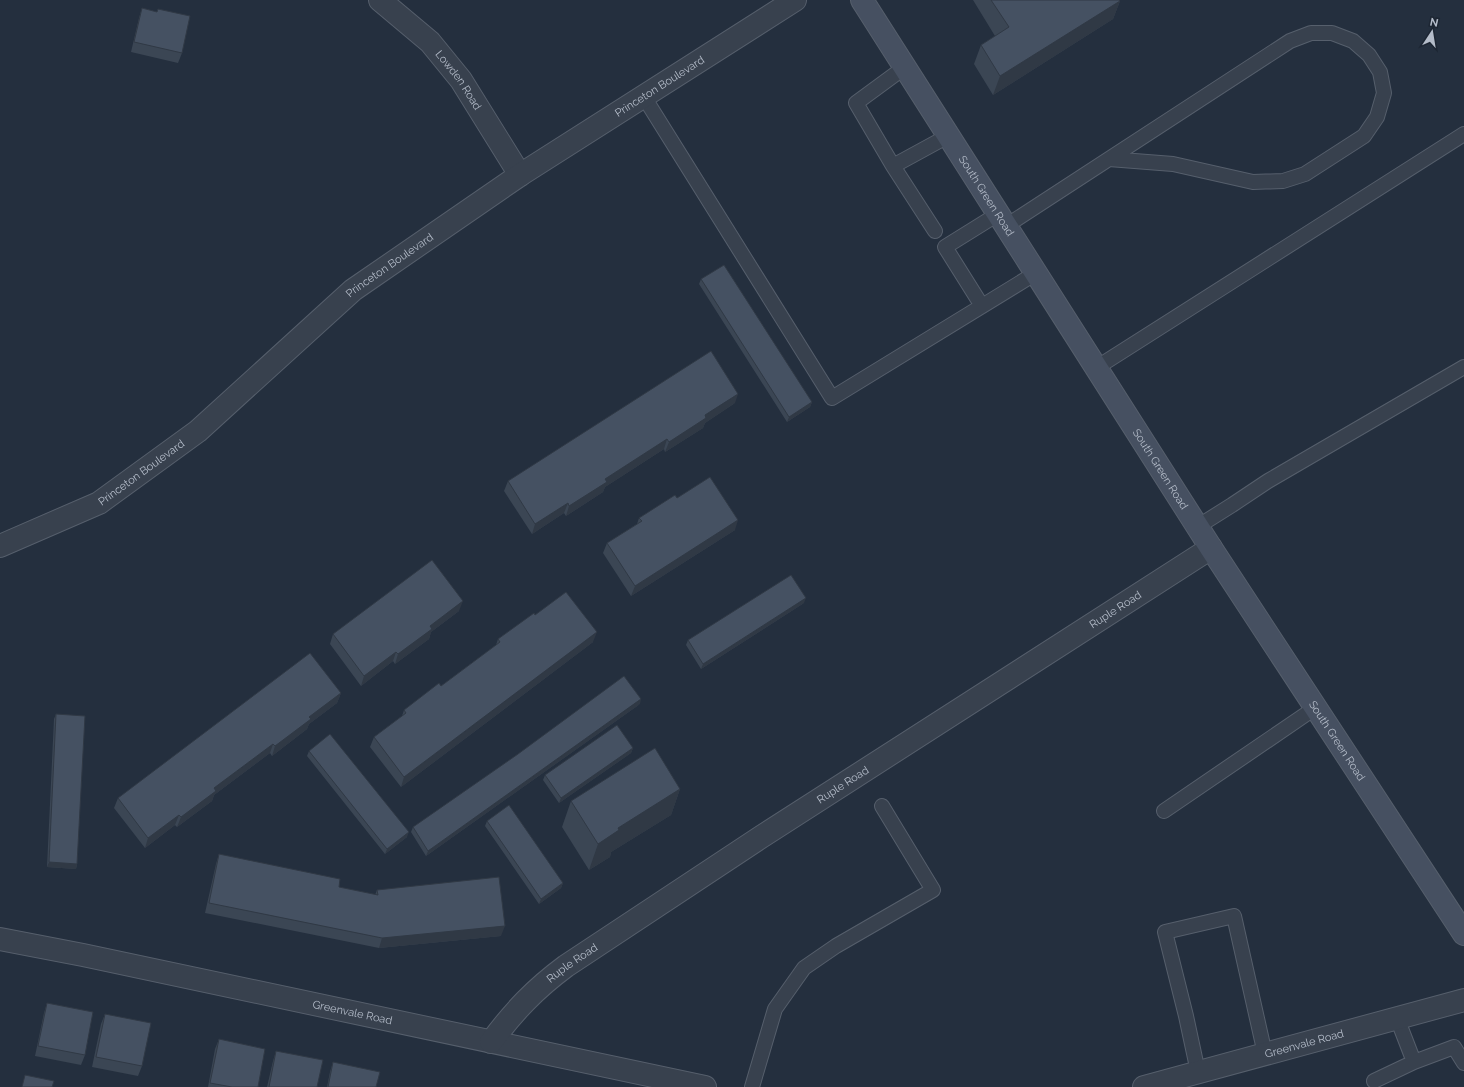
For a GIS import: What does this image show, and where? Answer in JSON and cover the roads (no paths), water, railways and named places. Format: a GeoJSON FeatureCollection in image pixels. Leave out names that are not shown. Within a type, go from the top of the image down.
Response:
{"type":"FeatureCollection","features":[{"type":"Feature","properties":{"kind":"main road","name":"South Green Road"},"geometry":{"type":"LineString","coordinates":[[862,0],[1211,548],[1464,934]]}},
{"type":"Feature","properties":{"kind":"street","name":"Lowden Road"},"geometry":{"type":"LineString","coordinates":[[380,0],[430,42],[456,74],[520,175]]}},
{"type":"Feature","properties":{"kind":"street","name":"Princeton Boulevard"},"geometry":{"type":"LineString","coordinates":[[0,546],[99,503],[198,431],[353,290],[520,175],[795,0]]}},
{"type":"Feature","properties":{"kind":"street","name":"Ruple Road"},"geometry":{"type":"LineString","coordinates":[[491,1042],[523,1002],[545,982],[566,966],[761,837],[1211,548]]}},
{"type":"Feature","properties":{"kind":"street","name":"Greenvale Road"},"geometry":{"type":"LineString","coordinates":[[0,939],[705,1087]]}},
{"type":"Feature","properties":{"kind":"street","name":"Greenvale Road"},"geometry":{"type":"LineString","coordinates":[[1144,1087],[1175,1083],[1198,1072],[1464,1000]]}},
{"type":"Feature","properties":{"kind":"lane"},"geometry":{"type":"LineString","coordinates":[[982,306],[945,247],[1002,220],[1109,159],[1290,41],[1311,33],[1332,33],[1353,41],[1369,55],[1380,72],[1384,93],[1377,117],[1364,136],[1305,174],[1283,181],[1253,182],[1173,164],[1109,159]]}},
{"type":"Feature","properties":{"kind":"lane"},"geometry":{"type":"LineString","coordinates":[[905,67],[856,103],[893,166],[935,231]]}},
{"type":"Feature","properties":{"kind":"lane"},"geometry":{"type":"LineString","coordinates":[[644,97],[832,398],[1036,273]]}},
{"type":"Feature","properties":{"kind":"lane"},"geometry":{"type":"LineString","coordinates":[[1096,368],[1464,134]]}},
{"type":"Feature","properties":{"kind":"lane"},"geometry":{"type":"LineString","coordinates":[[893,166],[948,136]]}},
{"type":"Feature","properties":{"kind":"lane"},"geometry":{"type":"LineString","coordinates":[[1198,527],[1268,481],[1464,367]]}},
{"type":"Feature","properties":{"kind":"lane"},"geometry":{"type":"LineString","coordinates":[[1164,811],[1315,708]]}},
{"type":"Feature","properties":{"kind":"lane"},"geometry":{"type":"LineString","coordinates":[[752,1087],[775,1009],[804,968],[836,946],[933,890],[882,806]]}},
{"type":"Feature","properties":{"kind":"lane"},"geometry":{"type":"LineString","coordinates":[[1198,1072],[1165,932],[1234,916],[1265,1054]]}},
{"type":"Feature","properties":{"kind":"lane"},"geometry":{"type":"LineString","coordinates":[[1397,1018],[1414,1062]]}},
{"type":"Feature","properties":{"kind":"lane"},"geometry":{"type":"LineString","coordinates":[[1374,1081],[1414,1062],[1454,1047],[1464,1063]]}}]}
